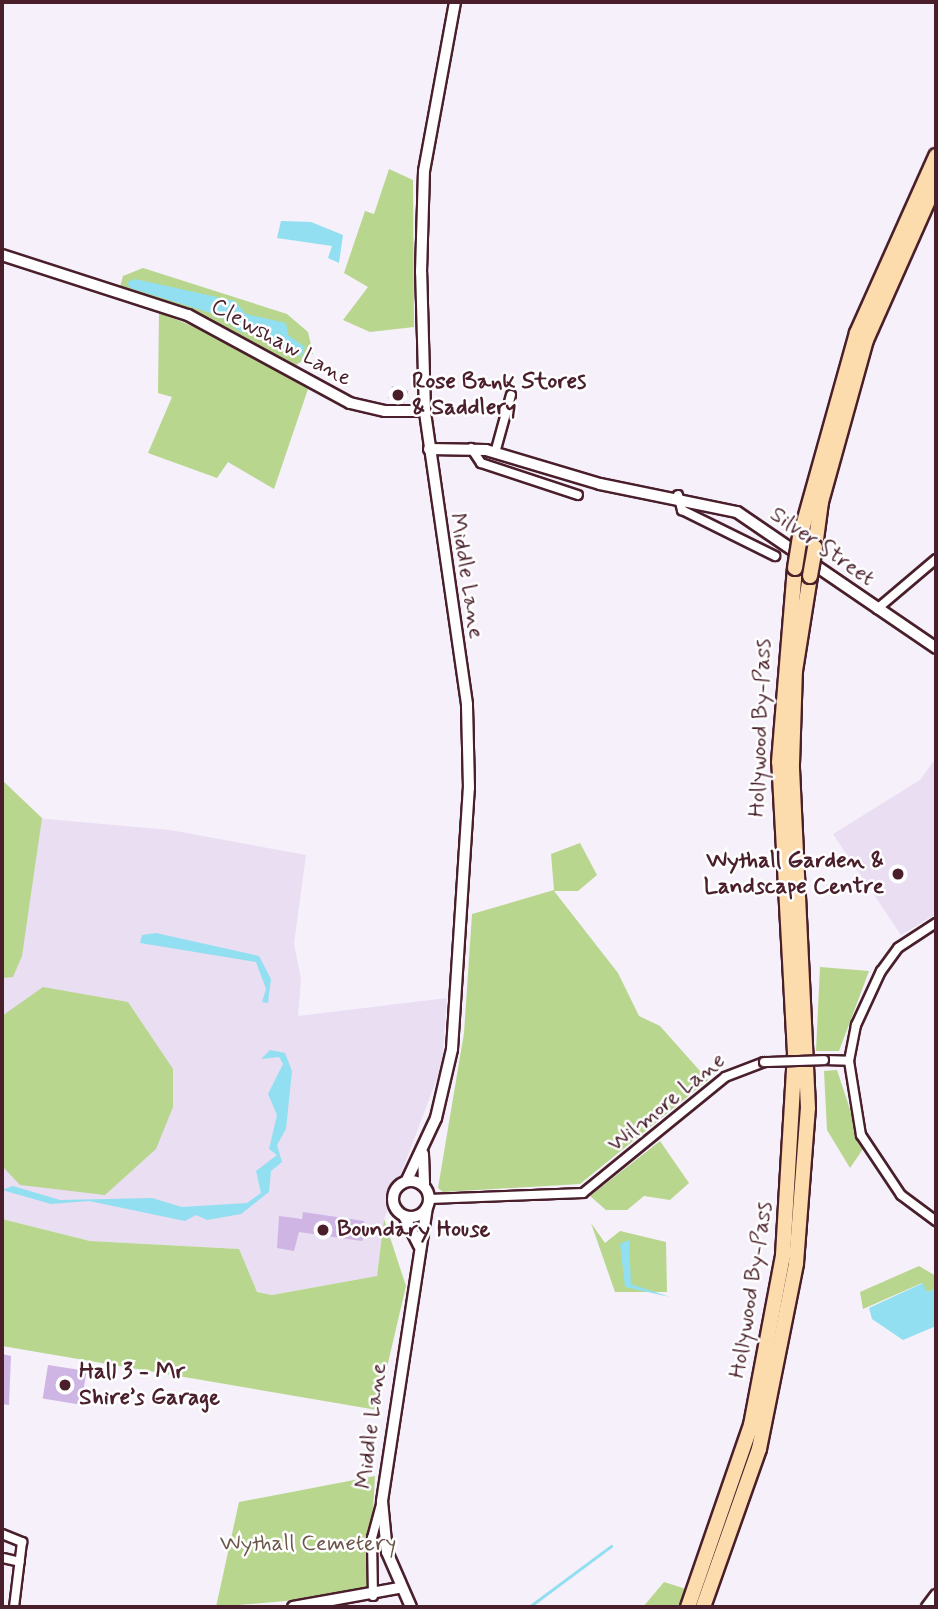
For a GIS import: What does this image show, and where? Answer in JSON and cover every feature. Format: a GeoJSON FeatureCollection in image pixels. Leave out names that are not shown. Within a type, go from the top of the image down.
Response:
{"type":"FeatureCollection","features":[{"type":"Feature","properties":{"kind":"highway","name":"Hollywood By-Pass"},"geometry":{"type":"LineString","coordinates":[[688,1607],[751,1425],[785,1242],[795,1053],[779,762],[800,537],[857,333],[936,156]]}},
{"type":"Feature","properties":{"kind":"highway","name":"Hollywood By-Pass"},"geometry":{"type":"LineString","coordinates":[[703,1607],[759,1449],[796,1263],[808,1108],[792,764],[795,671],[821,502],[866,340],[936,183]]}},
{"type":"Feature","properties":{"kind":"street","name":"Middle Lane"},"geometry":{"type":"LineString","coordinates":[[420,1245],[394,1194],[407,1180],[423,1153],[452,1049],[469,775],[467,704],[425,411],[424,171],[455,2]]}},
{"type":"Feature","properties":{"kind":"street","name":"Clewshaw Lane"},"geometry":{"type":"LineString","coordinates":[[2,255],[188,315],[350,402],[385,411],[425,411]]}},
{"type":"Feature","properties":{"kind":"street"},"geometry":{"type":"LineString","coordinates":[[495,453],[511,395]]}},
{"type":"Feature","properties":{"kind":"street"},"geometry":{"type":"LineString","coordinates":[[471,448],[481,463],[578,495]]}},
{"type":"Feature","properties":{"kind":"street","name":"Silver Street"},"geometry":{"type":"LineString","coordinates":[[429,449],[471,448],[600,484],[678,495],[737,512],[936,648]]}},
{"type":"Feature","properties":{"kind":"street"},"geometry":{"type":"LineString","coordinates":[[678,495],[682,510],[775,556]]}},
{"type":"Feature","properties":{"kind":"street"},"geometry":{"type":"LineString","coordinates":[[877,608],[936,559]]}},
{"type":"Feature","properties":{"kind":"street"},"geometry":{"type":"LineString","coordinates":[[936,923],[898,948],[881,971],[856,1024],[849,1061],[861,1135],[901,1195],[936,1221]]}},
{"type":"Feature","properties":{"kind":"street","name":"Wilmore Lane"},"geometry":{"type":"LineString","coordinates":[[428,1203],[583,1193],[726,1077],[764,1062],[849,1061]]}},
{"type":"Feature","properties":{"kind":"street","name":"Middle Lane"},"geometry":{"type":"LineString","coordinates":[[411,1607],[399,1588],[387,1552],[382,1501],[428,1203],[423,1153]]}},
{"type":"Feature","properties":{"kind":"street"},"geometry":{"type":"LineString","coordinates":[[407,1180],[424,1184]]}},
{"type":"Feature","properties":{"kind":"street"},"geometry":{"type":"LineString","coordinates":[[404,1216],[428,1203]]}},
{"type":"Feature","properties":{"kind":"street"},"geometry":{"type":"LineString","coordinates":[[373,1596],[372,1538],[382,1501]]}},
{"type":"Feature","properties":{"kind":"street"},"geometry":{"type":"LineString","coordinates":[[2,1534],[22,1542],[15,1607]]}},
{"type":"Feature","properties":{"kind":"street"},"geometry":{"type":"LineString","coordinates":[[3,1558],[20,1562]]}},
{"type":"Feature","properties":{"kind":"street"},"geometry":{"type":"LineString","coordinates":[[293,1607],[373,1596],[399,1588]]}},
{"type":"Feature","properties":{"kind":"street"},"geometry":{"type":"LineString","coordinates":[[927,1607],[936,1595]]}},
{"type":"Feature","properties":{"kind":"shaded area","name":"Wythall Garden & Landscape Centre"},"geometry":{"type":"Polygon","coordinates":[[[936,758],[936,914],[901,935],[833,834],[920,780],[936,758]]]}},
{"type":"Feature","properties":{"kind":"shaded area"},"geometry":{"type":"Polygon","coordinates":[[[2,815],[170,830],[306,855],[294,944],[301,979],[298,1016],[447,998],[442,1065],[384,1219],[377,1276],[272,1295],[257,1292],[238,1249],[90,1241],[2,1219],[2,815]]]}},
{"type":"Feature","properties":{"kind":"green space"},"geometry":{"type":"Polygon","coordinates":[[[389,169],[413,180],[414,327],[370,332],[343,320],[368,287],[344,273],[365,211],[374,214],[389,169]]]}},
{"type":"Feature","properties":{"kind":"green space"},"geometry":{"type":"Polygon","coordinates":[[[143,268],[287,314],[308,332],[313,354],[296,365],[227,328],[120,287],[123,276],[143,268]]]}},
{"type":"Feature","properties":{"kind":"green space"},"geometry":{"type":"Polygon","coordinates":[[[159,312],[232,343],[308,389],[274,489],[228,462],[217,478],[148,453],[172,397],[158,393],[159,312]]]}},
{"type":"Feature","properties":{"kind":"green space"},"geometry":{"type":"Polygon","coordinates":[[[2,780],[42,818],[22,956],[13,977],[2,978],[2,780]]]}},
{"type":"Feature","properties":{"kind":"green space"},"geometry":{"type":"Polygon","coordinates":[[[580,843],[597,875],[578,891],[554,891],[618,973],[639,1016],[660,1026],[708,1080],[580,1184],[443,1192],[438,1188],[464,1033],[472,914],[554,890],[551,854],[580,843]]]}},
{"type":"Feature","properties":{"kind":"green space"},"geometry":{"type":"Polygon","coordinates":[[[820,967],[869,971],[839,1051],[816,1051],[820,967]]]}},
{"type":"Feature","properties":{"kind":"green space"},"geometry":{"type":"Polygon","coordinates":[[[43,987],[128,1002],[173,1069],[173,1107],[156,1149],[105,1195],[20,1185],[2,1166],[2,1016],[43,987]]]}},
{"type":"Feature","properties":{"kind":"green space"},"geometry":{"type":"Polygon","coordinates":[[[837,1070],[863,1149],[850,1168],[827,1130],[824,1071],[837,1070]]]}},
{"type":"Feature","properties":{"kind":"green space"},"geometry":{"type":"Polygon","coordinates":[[[660,1141],[689,1183],[670,1200],[644,1196],[627,1210],[606,1210],[590,1196],[660,1141]]]}},
{"type":"Feature","properties":{"kind":"green space"},"geometry":{"type":"Polygon","coordinates":[[[2,1219],[90,1241],[239,1249],[257,1292],[272,1295],[377,1276],[384,1219],[406,1286],[377,1410],[2,1346],[2,1219]]]}},
{"type":"Feature","properties":{"kind":"green space"},"geometry":{"type":"Polygon","coordinates":[[[591,1223],[605,1243],[620,1231],[666,1242],[667,1292],[615,1292],[591,1223]]]}},
{"type":"Feature","properties":{"kind":"green space"},"geometry":{"type":"Polygon","coordinates":[[[919,1266],[936,1276],[936,1289],[927,1292],[922,1283],[863,1309],[860,1292],[919,1266]]]}},
{"type":"Feature","properties":{"kind":"green space","name":"Wythall Cemetery"},"geometry":{"type":"Polygon","coordinates":[[[375,1476],[368,1594],[216,1607],[239,1502],[375,1476]]]}},
{"type":"Feature","properties":{"kind":"green space"},"geometry":{"type":"Polygon","coordinates":[[[664,1582],[686,1589],[678,1607],[643,1607],[664,1582]]]}},
{"type":"Feature","properties":{"kind":"water"},"geometry":{"type":"Polygon","coordinates":[[[281,221],[311,222],[343,235],[339,263],[328,258],[332,246],[277,238],[281,221]]]}},
{"type":"Feature","properties":{"kind":"water"},"geometry":{"type":"Polygon","coordinates":[[[135,279],[235,301],[246,314],[286,323],[288,335],[305,347],[301,357],[268,335],[241,332],[217,315],[130,288],[127,282],[135,279]]]}},
{"type":"Feature","properties":{"kind":"water"},"geometry":{"type":"Polygon","coordinates":[[[156,933],[259,956],[271,979],[268,1003],[262,1002],[266,989],[256,962],[140,943],[142,935],[156,933]]]}},
{"type":"Feature","properties":{"kind":"water"},"geometry":{"type":"Polygon","coordinates":[[[270,1050],[285,1053],[292,1071],[286,1129],[277,1145],[282,1162],[271,1171],[269,1192],[241,1214],[207,1220],[196,1215],[185,1221],[89,1201],[51,1204],[2,1190],[13,1186],[60,1200],[152,1198],[182,1207],[247,1203],[261,1193],[256,1171],[277,1155],[269,1149],[277,1115],[268,1094],[283,1064],[279,1057],[261,1059],[270,1050]]]}},
{"type":"Feature","properties":{"kind":"water"},"geometry":{"type":"Polygon","coordinates":[[[629,1240],[631,1284],[670,1297],[625,1287],[620,1244],[629,1240]]]}},
{"type":"Feature","properties":{"kind":"water"},"geometry":{"type":"Polygon","coordinates":[[[923,1283],[927,1292],[936,1289],[936,1326],[903,1340],[872,1319],[869,1308],[923,1283]]]}},
{"type":"Feature","properties":{"kind":"building","name":"Rose Bank Stores & Saddlery"},"geometry":{"type":"Polygon","coordinates":[[[392,386],[408,391],[404,403],[388,398],[392,386]]]}},
{"type":"Feature","properties":{"kind":"building","name":"Boundary House"},"geometry":{"type":"Polygon","coordinates":[[[303,1212],[364,1221],[366,1235],[362,1241],[299,1232],[294,1251],[277,1248],[279,1216],[302,1219],[303,1212]]]}},
{"type":"Feature","properties":{"kind":"building"},"geometry":{"type":"Polygon","coordinates":[[[2,1354],[11,1356],[9,1405],[2,1404],[2,1354]]]}},
{"type":"Feature","properties":{"kind":"building","name":"Hall 3 - Mr Shire’s Garage"},"geometry":{"type":"Polygon","coordinates":[[[48,1365],[87,1371],[81,1405],[43,1399],[48,1365]]]}},
{"type":"Feature","properties":{"kind":"waterway"},"geometry":{"type":"LineString","coordinates":[[529,1607],[611,1546]]}},
{"type":"Feature","properties":{"kind":"place","name":"Rose Bank Stores & Saddlery"},"geometry":{"type":"Point","coordinates":[398,395]}},
{"type":"Feature","properties":{"kind":"place","name":"Wythall Garden & Landscape Centre"},"geometry":{"type":"Point","coordinates":[898,874]}},
{"type":"Feature","properties":{"kind":"place","name":"Boundary House"},"geometry":{"type":"Point","coordinates":[323,1230]}},
{"type":"Feature","properties":{"kind":"place","name":"Hall 3 - Mr Shire’s Garage"},"geometry":{"type":"Point","coordinates":[65,1385]}}]}
